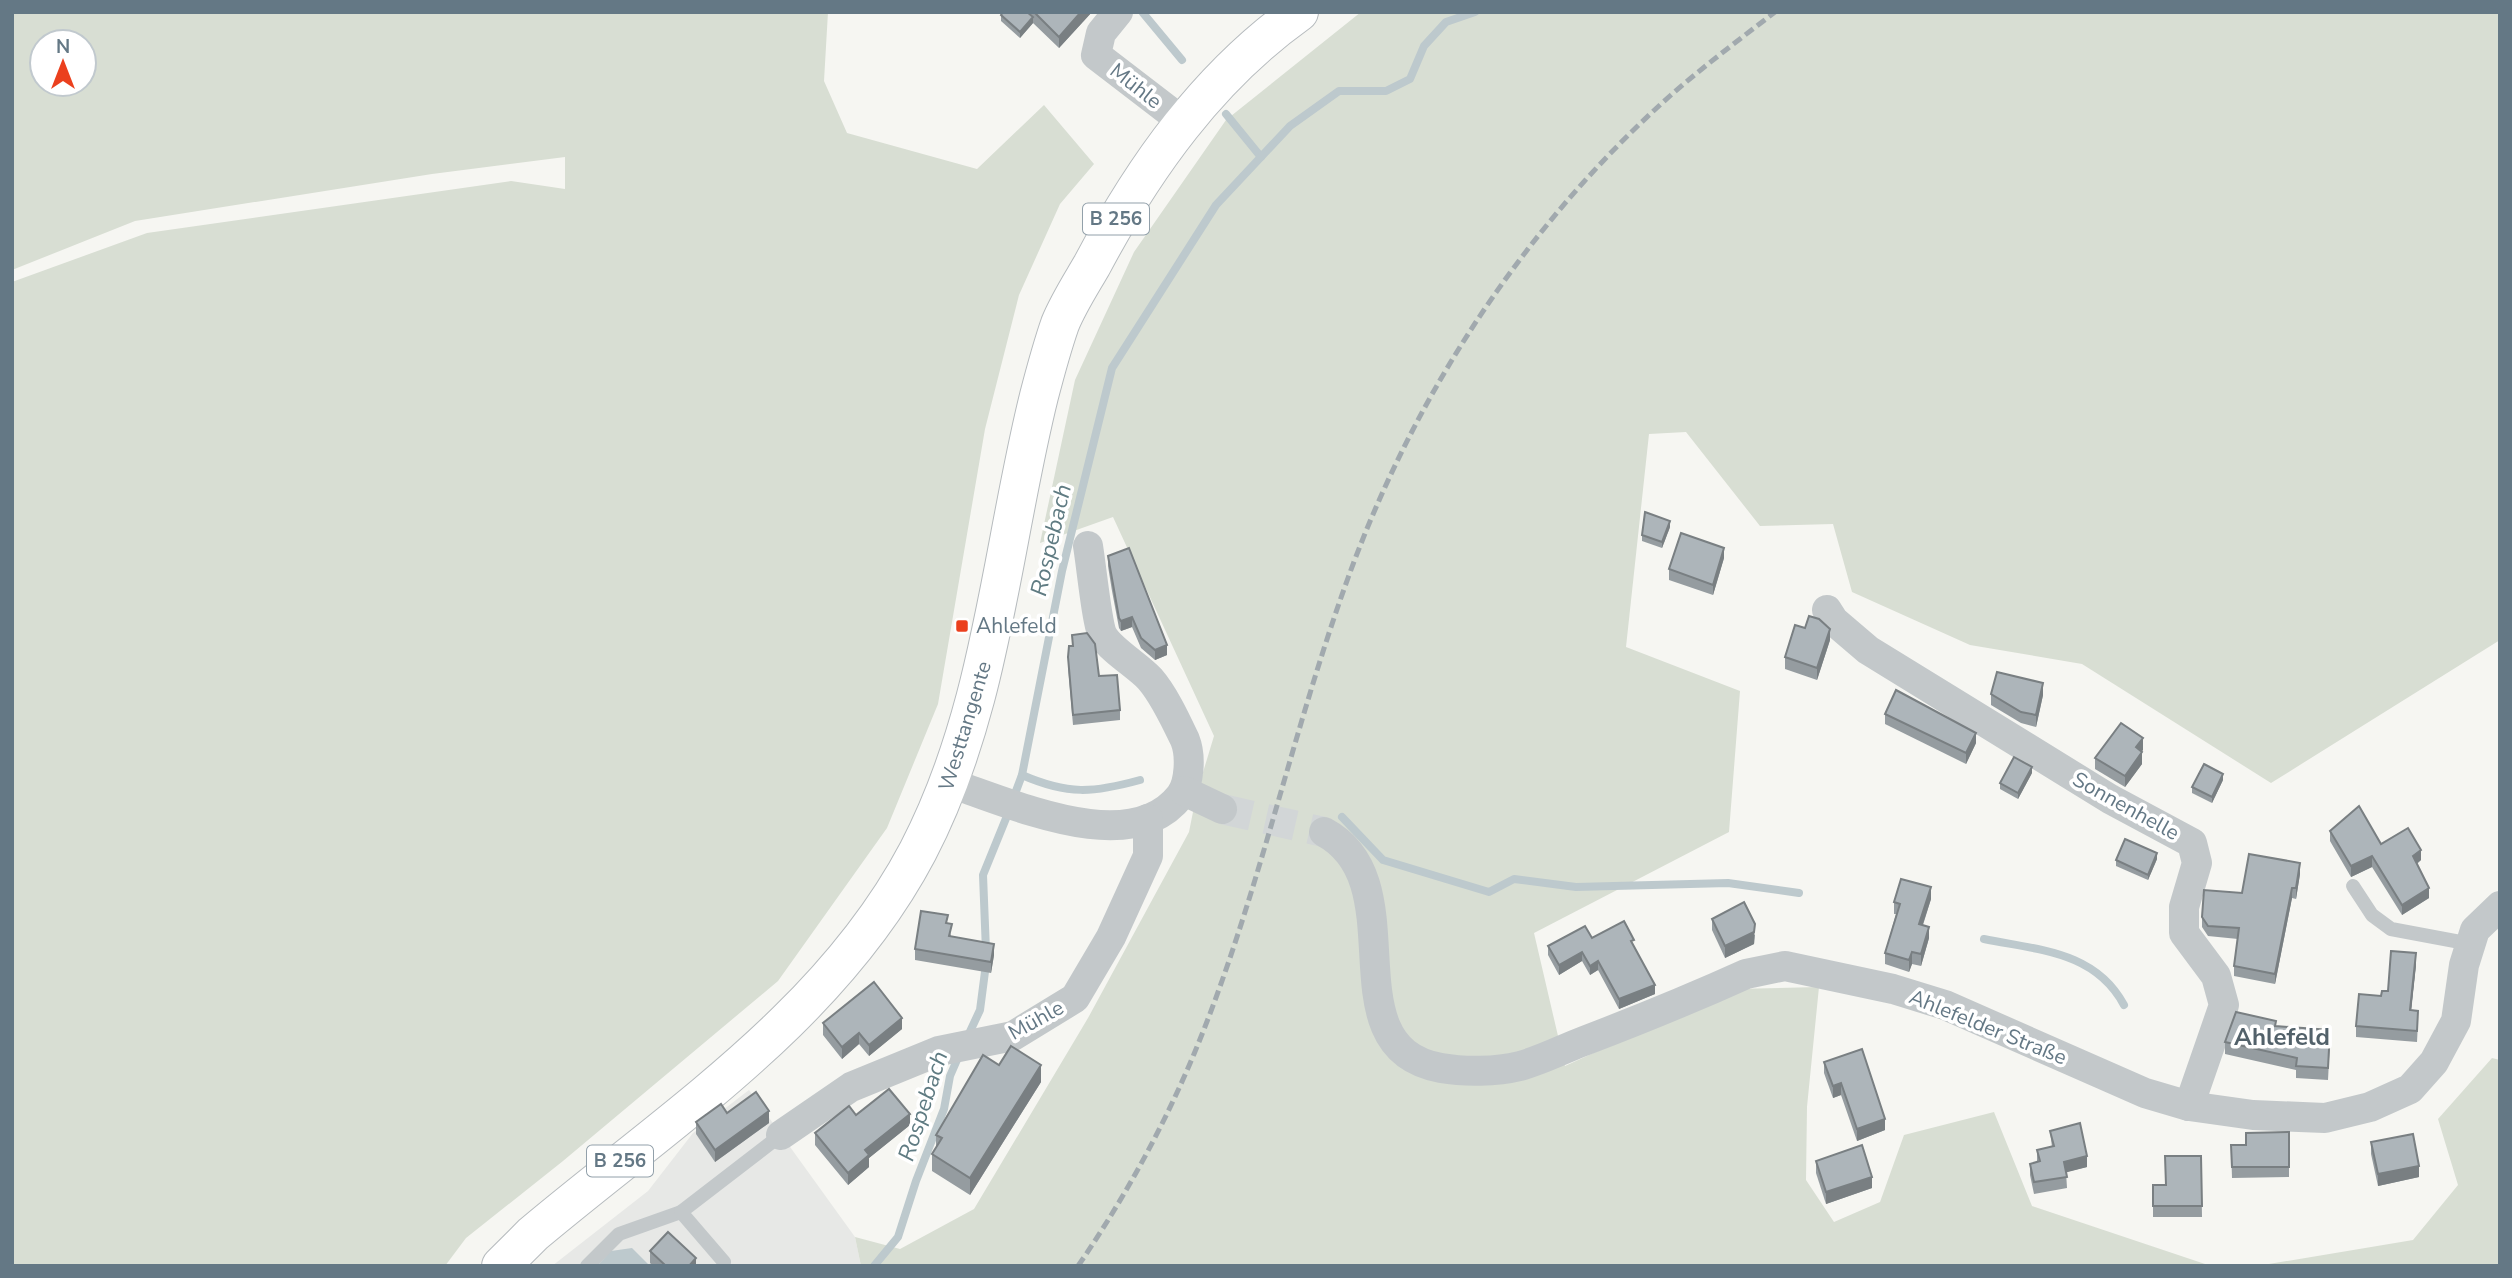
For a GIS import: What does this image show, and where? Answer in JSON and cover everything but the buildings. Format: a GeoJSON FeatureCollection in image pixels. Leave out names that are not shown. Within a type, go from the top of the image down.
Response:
{"type":"FeatureCollection","features":[{"type":"Feature","properties":{"kind":"main road","name":"Westtangente"},"geometry":{"type":"LineString","coordinates":[[501,1266],[533,1234],[744,1062],[841,965],[898,888],[949,783],[982,680],[1036,410],[1061,322],[1116,219],[1182,121],[1230,72],[1299,12]]}},
{"type":"Feature","properties":{"kind":"street","name":"Mühle"},"geometry":{"type":"LineString","coordinates":[[1118,12],[1101,33],[1096,55],[1182,121]]}},
{"type":"Feature","properties":{"kind":"street"},"geometry":{"type":"LineString","coordinates":[[949,783],[1044,816],[1105,827],[1148,819],[1174,804],[1184,791],[1189,765],[1186,742],[1152,681],[1103,636],[1088,547]]}},
{"type":"Feature","properties":{"kind":"street","name":"Sonnenhelle"},"geometry":{"type":"LineString","coordinates":[[1827,610],[1834,621],[1868,650],[2110,799],[2192,843],[2197,863],[2183,907],[2184,933],[2216,976],[2224,1005],[2189,1106]]}},
{"type":"Feature","properties":{"kind":"street"},"geometry":{"type":"LineString","coordinates":[[1184,791],[1222,809]]}},
{"type":"Feature","properties":{"kind":"street","name":"Mühle"},"geometry":{"type":"LineString","coordinates":[[781,1135],[851,1087],[939,1051],[977,1046],[1013,1036],[1075,998],[1111,937],[1148,856],[1148,819]]}},
{"type":"Feature","properties":{"kind":"street","name":"Ahlefelder Straße"},"geometry":{"type":"LineString","coordinates":[[1324,832],[1342,842],[1367,882],[1378,1005],[1394,1044],[1424,1065],[1459,1071],[1518,1066],[1746,974],[1785,966],[1893,989],[1945,1005],[2145,1093],[2189,1106],[2253,1115],[2325,1118],[2370,1107],[2410,1089],[2434,1062],[2456,1021],[2464,965],[2475,930],[2500,906]]}},
{"type":"Feature","properties":{"kind":"lane"},"geometry":{"type":"LineString","coordinates":[[2353,886],[2372,915],[2390,929],[2471,944]]}},
{"type":"Feature","properties":{"kind":"lane"},"geometry":{"type":"LineString","coordinates":[[587,1266],[619,1234],[681,1212],[781,1135]]}},
{"type":"Feature","properties":{"kind":"lane"},"geometry":{"type":"LineString","coordinates":[[681,1212],[724,1262],[723,1266]]}},
{"type":"Feature","properties":{"kind":"shaded area"},"geometry":{"type":"Polygon","coordinates":[[[12,12],[828,12],[824,81],[847,133],[977,169],[1044,105],[1094,164],[1060,204],[1019,295],[985,429],[938,704],[887,828],[778,981],[563,1161],[466,1238],[445,1266],[12,1266],[12,282],[147,233],[511,181],[565,189],[565,157],[432,174],[135,221],[12,270],[12,12]]]}},
{"type":"Feature","properties":{"kind":"shaded area"},"geometry":{"type":"Polygon","coordinates":[[[1361,12],[2500,12],[2500,640],[2271,783],[2082,664],[1970,645],[1852,592],[1833,524],[1760,526],[1686,432],[1649,434],[1626,647],[1740,691],[1729,832],[1534,933],[1565,1066],[1733,989],[1819,987],[1807,1107],[1806,1180],[1834,1222],[1880,1202],[1904,1135],[1994,1112],[2032,1206],[2211,1266],[861,1266],[855,1237],[900,1249],[974,1209],[1088,1018],[1189,832],[1197,792],[1214,736],[1113,517],[1040,543],[1075,380],[1134,252],[1226,120],[1361,12]]]}},
{"type":"Feature","properties":{"kind":"shaded area"},"geometry":{"type":"Polygon","coordinates":[[[2492,1058],[2500,1060],[2500,1266],[2257,1266],[2413,1240],[2458,1185],[2438,1119],[2492,1058]]]}},
{"type":"Feature","properties":{"kind":"shaded area"},"geometry":{"type":"Polygon","coordinates":[[[749,1090],[855,1237],[861,1266],[552,1266],[648,1191],[693,1133],[749,1090]]]}},
{"type":"Feature","properties":{"kind":"shaded area"},"geometry":{"type":"Polygon","coordinates":[[[632,1248],[650,1266],[597,1266],[611,1251],[632,1248]]]}},
{"type":"Feature","properties":{"kind":"waterway","name":"Rospebach"},"geometry":{"type":"LineString","coordinates":[[1013,799],[1022,775],[1062,571],[1112,368],[1216,205],[1290,126],[1339,91],[1386,91],[1410,79],[1424,46],[1446,22],[1475,12]]}},
{"type":"Feature","properties":{"kind":"waterway"},"geometry":{"type":"LineString","coordinates":[[1143,13],[1182,60]]}},
{"type":"Feature","properties":{"kind":"waterway"},"geometry":{"type":"LineString","coordinates":[[1226,114],[1261,157]]}},
{"type":"Feature","properties":{"kind":"waterway"},"geometry":{"type":"LineString","coordinates":[[1022,775],[1053,786],[1081,790],[1108,788],[1140,780]]}},
{"type":"Feature","properties":{"kind":"waterway","name":"Rospebach"},"geometry":{"type":"LineString","coordinates":[[986,951],[983,875],[1009,811]]}},
{"type":"Feature","properties":{"kind":"waterway"},"geometry":{"type":"LineString","coordinates":[[1342,817],[1383,860],[1489,892],[1514,879],[1576,887],[1728,883],[1799,893]]}},
{"type":"Feature","properties":{"kind":"waterway"},"geometry":{"type":"LineString","coordinates":[[1984,939],[2044,950],[2081,963],[2112,987],[2124,1005]]}},
{"type":"Feature","properties":{"kind":"waterway","name":"Rospebach"},"geometry":{"type":"LineString","coordinates":[[967,1038],[980,1010],[986,964]]}},
{"type":"Feature","properties":{"kind":"waterway","name":"Rospebach"},"geometry":{"type":"LineString","coordinates":[[874,1266],[898,1237],[944,1109],[950,1076],[960,1053]]}},
{"type":"Feature","properties":{"kind":"tunnel"},"geometry":{"type":"LineString","coordinates":[[1222,809],[1324,832]]}},
{"type":"Feature","properties":{"kind":"railway"},"geometry":{"type":"LineString","coordinates":[[1078,1266],[1142,1163],[1194,1054],[1237,937],[1309,697],[1348,578],[1375,510],[1441,379],[1522,257],[1568,200],[1618,146],[1671,95],[1775,12]]}},
{"type":"Feature","properties":{"kind":"place","name":"Ahlefeld"},"geometry":{"type":"Point","coordinates":[962,626]}},
{"type":"Feature","properties":{"kind":"district","name":"Ahlefeld"},"geometry":{"type":"Point","coordinates":[2282,1037]}}]}
